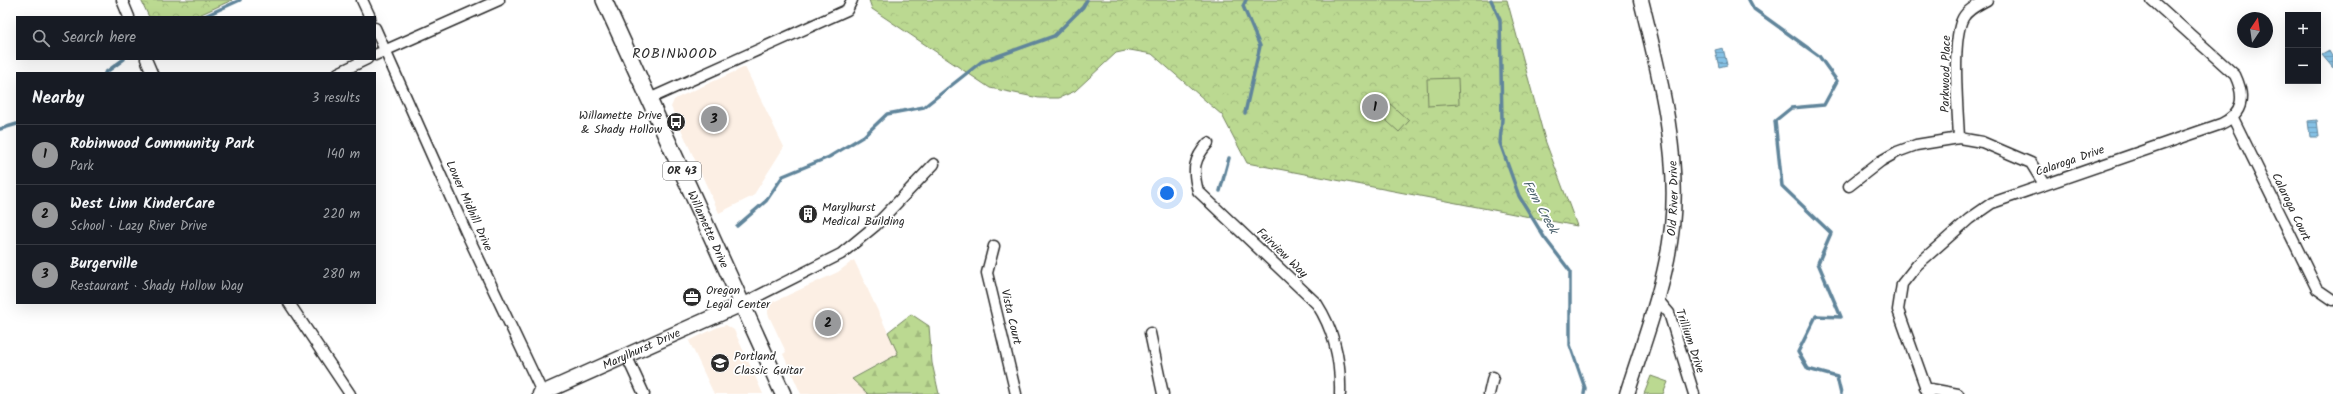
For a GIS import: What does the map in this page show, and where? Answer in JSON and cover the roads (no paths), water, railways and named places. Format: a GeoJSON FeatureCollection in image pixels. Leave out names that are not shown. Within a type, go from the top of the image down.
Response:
{"type":"FeatureCollection","features":[{"type":"Feature","properties":{"kind":"main road","name":"Willamette Drive"},"geometry":{"type":"LineString","coordinates":[[604,0],[783,394]]}},
{"type":"Feature","properties":{"kind":"street"},"geometry":{"type":"LineString","coordinates":[[122,0],[129,16]]}},
{"type":"Feature","properties":{"kind":"street"},"geometry":{"type":"LineString","coordinates":[[362,0],[370,16]]}},
{"type":"Feature","properties":{"kind":"street"},"geometry":{"type":"LineString","coordinates":[[376,55],[498,0]]}},
{"type":"Feature","properties":{"kind":"street"},"geometry":{"type":"LineString","coordinates":[[649,99],[847,10],[852,0]]}},
{"type":"Feature","properties":{"kind":"street","name":"Old River Drive"},"geometry":{"type":"LineString","coordinates":[[1627,394],[1656,299],[1671,240],[1674,187],[1663,95],[1640,0]]}},
{"type":"Feature","properties":{"kind":"street","name":"Parkwood Place"},"geometry":{"type":"LineString","coordinates":[[1959,138],[1958,38],[1963,19],[1970,10],[1987,0]]}},
{"type":"Feature","properties":{"kind":"street"},"geometry":{"type":"LineString","coordinates":[[2152,0],[2235,75],[2240,86],[2241,97],[2239,108],[2233,118]]}},
{"type":"Feature","properties":{"kind":"street","name":"Lower Midhill Drive"},"geometry":{"type":"LineString","coordinates":[[376,30],[466,232],[542,394]]}},
{"type":"Feature","properties":{"kind":"street"},"geometry":{"type":"LineString","coordinates":[[146,60],[152,72]]}},
{"type":"Feature","properties":{"kind":"street"},"geometry":{"type":"LineString","coordinates":[[340,72],[366,60]]}},
{"type":"Feature","properties":{"kind":"street","name":"Calaroga Drive"},"geometry":{"type":"LineString","coordinates":[[1927,391],[1898,310],[1902,284],[1917,265],[1981,209],[2005,197],[2233,118]]}},
{"type":"Feature","properties":{"kind":"street","name":"Calaroga Court"},"geometry":{"type":"LineString","coordinates":[[2233,118],[2317,290],[2333,300]]}},
{"type":"Feature","properties":{"kind":"street"},"geometry":{"type":"LineString","coordinates":[[1849,186],[1881,161],[1897,152],[1916,145],[1959,138],[1982,142],[2031,163],[2044,184]]}},
{"type":"Feature","properties":{"kind":"street","name":"Fairview Way"},"geometry":{"type":"LineString","coordinates":[[1208,143],[1197,156],[1195,180],[1198,191],[1317,304],[1327,320],[1335,341],[1340,376],[1340,394]]}},
{"type":"Feature","properties":{"kind":"street"},"geometry":{"type":"LineString","coordinates":[[742,304],[841,254],[875,226],[934,164]]}},
{"type":"Feature","properties":{"kind":"street","name":"Vista Court"},"geometry":{"type":"LineString","coordinates":[[994,246],[987,273],[1016,394]]}},
{"type":"Feature","properties":{"kind":"street","name":"Trillium Drive"},"geometry":{"type":"LineString","coordinates":[[1656,299],[1669,313],[1694,394]]}},
{"type":"Feature","properties":{"kind":"street"},"geometry":{"type":"LineString","coordinates":[[290,304],[350,394]]}},
{"type":"Feature","properties":{"kind":"street","name":"Marylhurst Drive"},"geometry":{"type":"LineString","coordinates":[[542,394],[742,304]]}},
{"type":"Feature","properties":{"kind":"street"},"geometry":{"type":"LineString","coordinates":[[1150,333],[1163,394]]}},
{"type":"Feature","properties":{"kind":"street"},"geometry":{"type":"LineString","coordinates":[[626,355],[644,394]]}},
{"type":"Feature","properties":{"kind":"street"},"geometry":{"type":"LineString","coordinates":[[1489,394],[1493,377]]}},
{"type":"Feature","properties":{"kind":"street"},"geometry":{"type":"LineString","coordinates":[[1927,391],[1958,394]]}},
{"type":"Feature","properties":{"kind":"water"},"geometry":{"type":"Polygon","coordinates":[[[1723,48],[1727,65],[1719,67],[1715,50],[1723,48]]]}},
{"type":"Feature","properties":{"kind":"water"},"geometry":{"type":"Polygon","coordinates":[[[2329,51],[2333,58],[2333,68],[2322,55],[2329,51]]]}},
{"type":"Feature","properties":{"kind":"water"},"geometry":{"type":"Polygon","coordinates":[[[2317,120],[2319,137],[2310,137],[2308,121],[2317,120]]]}},
{"type":"Feature","properties":{"kind":"waterway"},"geometry":{"type":"LineString","coordinates":[[205,16],[240,0]]}},
{"type":"Feature","properties":{"kind":"waterway"},"geometry":{"type":"LineString","coordinates":[[737,226],[766,201],[783,176],[829,157],[864,136],[887,114],[924,107],[981,62],[1054,36],[1083,7],[1087,0]]}},
{"type":"Feature","properties":{"kind":"waterway"},"geometry":{"type":"LineString","coordinates":[[1245,113],[1260,46],[1243,6],[1246,0]]}},
{"type":"Feature","properties":{"kind":"waterway","name":"Fern Creek"},"geometry":{"type":"LineString","coordinates":[[1491,0],[1500,20],[1502,119],[1500,143],[1519,196],[1544,237],[1570,271],[1570,345],[1585,388],[1584,394]]}},
{"type":"Feature","properties":{"kind":"waterway"},"geometry":{"type":"LineString","coordinates":[[1749,0],[1754,9],[1819,56],[1837,81],[1824,105],[1791,108],[1775,121],[1782,186],[1831,233],[1818,263],[1841,317],[1816,316],[1798,352],[1808,369],[1837,377],[1841,394]]}},
{"type":"Feature","properties":{"kind":"waterway"},"geometry":{"type":"LineString","coordinates":[[106,72],[123,60]]}},
{"type":"Feature","properties":{"kind":"waterway"},"geometry":{"type":"LineString","coordinates":[[0,129],[16,124]]}},
{"type":"Feature","properties":{"kind":"waterway"},"geometry":{"type":"LineString","coordinates":[[1220,191],[1229,158]]}},
{"type":"Feature","properties":{"kind":"place","name":"Robinwood Community Park"},"geometry":{"type":"Point","coordinates":[1375,107]}},
{"type":"Feature","properties":{"kind":"place","name":"Burgerville"},"geometry":{"type":"Point","coordinates":[714,119]}},
{"type":"Feature","properties":{"kind":"place","name":"Willamette Drive & Shady Hollow"},"geometry":{"type":"Point","coordinates":[676,122]}},
{"type":"Feature","properties":{"kind":"place","name":"Marylhurst Medical Building"},"geometry":{"type":"Point","coordinates":[808,214]}},
{"type":"Feature","properties":{"kind":"place","name":"Oregon Legal Center"},"geometry":{"type":"Point","coordinates":[692,297]}},
{"type":"Feature","properties":{"kind":"place","name":"West Linn KinderCare"},"geometry":{"type":"Point","coordinates":[828,323]}},
{"type":"Feature","properties":{"kind":"place","name":"Portland Classic Guitar"},"geometry":{"type":"Point","coordinates":[720,363]}},
{"type":"Feature","properties":{"kind":"district","name":"ROBINWOOD"},"geometry":{"type":"Point","coordinates":[675,54]}}]}
